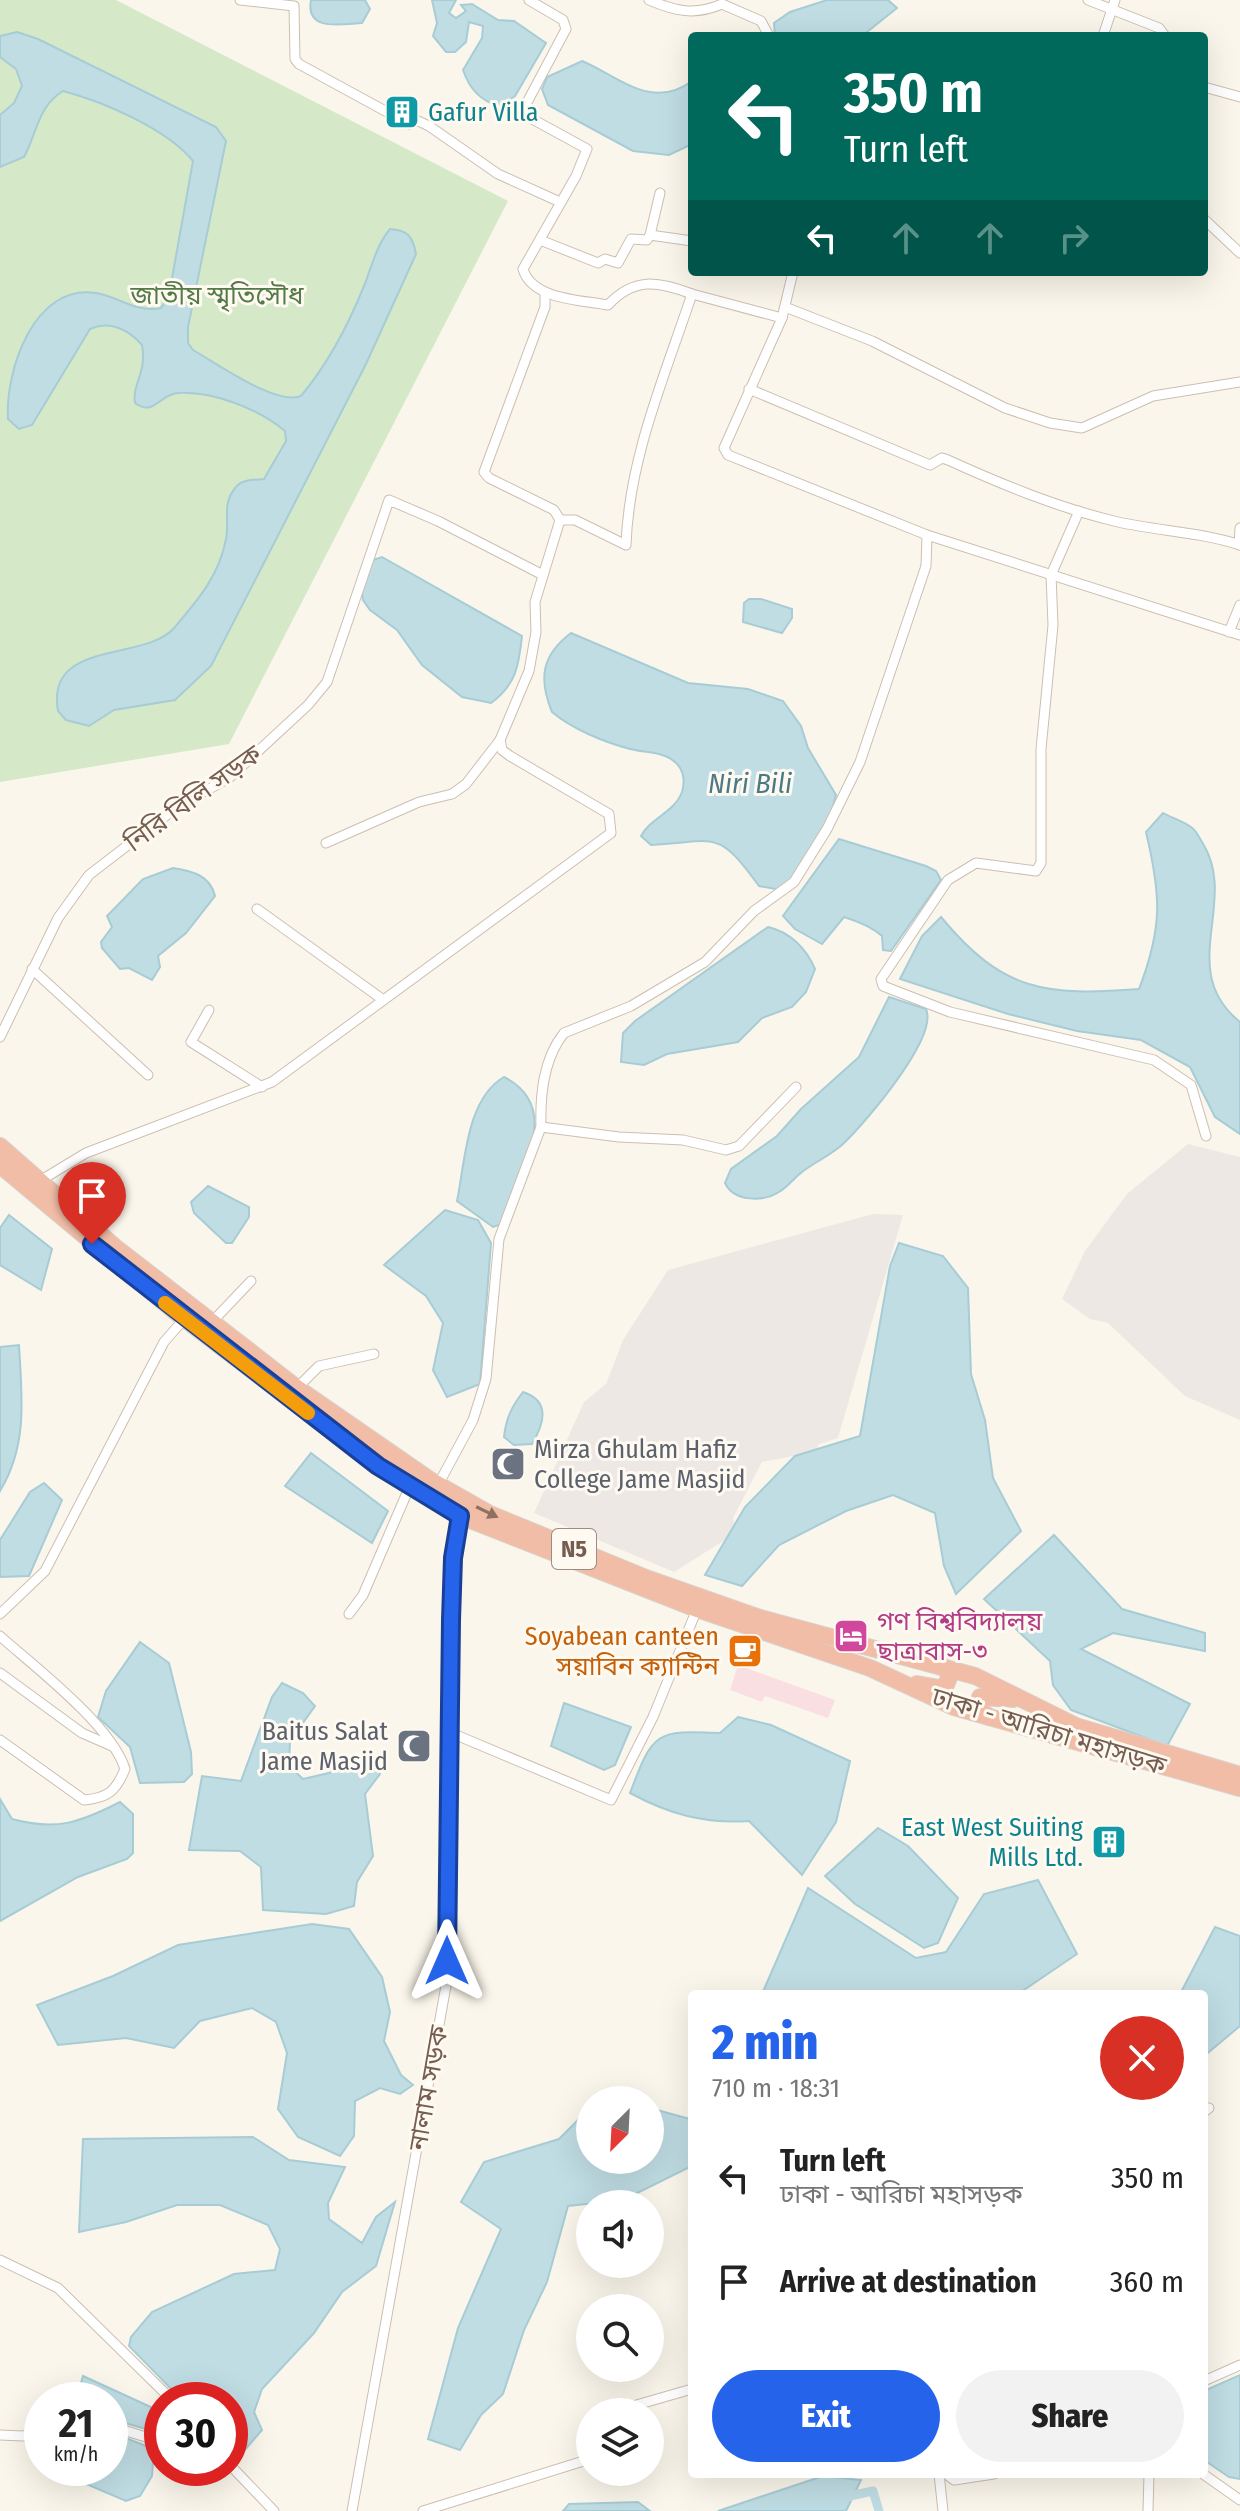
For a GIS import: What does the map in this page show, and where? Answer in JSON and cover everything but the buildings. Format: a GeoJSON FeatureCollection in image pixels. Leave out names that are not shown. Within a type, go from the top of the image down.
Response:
{"type":"FeatureCollection","features":[{"type":"Feature","properties":{"kind":"highway","name":"N5"},"geometry":{"type":"LineString","coordinates":[[0,1146],[38,1182],[211,1323],[297,1388],[438,1485],[490,1514],[646,1578],[760,1618],[942,1665],[975,1676],[1102,1736],[1240,1775]]}},
{"type":"Feature","properties":{"kind":"highway","name":"ঢাকা - আরিচা মহাসড়ক"},"geometry":{"type":"LineString","coordinates":[[0,1165],[185,1318],[409,1488],[460,1516],[697,1609],[894,1678],[937,1700],[1240,1788]]}},
{"type":"Feature","properties":{"kind":"highway"},"geometry":{"type":"LineString","coordinates":[[894,1678],[939,1688],[946,1685],[950,1675],[942,1665]]}},
{"type":"Feature","properties":{"kind":"highway"},"geometry":{"type":"LineString","coordinates":[[991,1718],[977,1708],[980,1697],[1030,1702]]}},
{"type":"Feature","properties":{"kind":"street"},"geometry":{"type":"LineString","coordinates":[[240,0],[294,6],[295,59],[299,64],[356,92],[409,124],[416,120],[429,126],[498,174],[560,202]]}},
{"type":"Feature","properties":{"kind":"street"},"geometry":{"type":"LineString","coordinates":[[529,0],[563,20],[566,29],[523,110],[525,115],[587,149],[523,269],[526,277],[545,293],[608,305],[624,288],[636,284],[692,294],[782,318]]}},
{"type":"Feature","properties":{"kind":"street"},"geometry":{"type":"LineString","coordinates":[[649,0],[675,11],[707,11],[722,4],[761,21],[767,32]]}},
{"type":"Feature","properties":{"kind":"street"},"geometry":{"type":"LineString","coordinates":[[1088,0],[1113,5],[1162,32]]}},
{"type":"Feature","properties":{"kind":"street"},"geometry":{"type":"LineString","coordinates":[[1104,32],[1113,5]]}},
{"type":"Feature","properties":{"kind":"street"},"geometry":{"type":"LineString","coordinates":[[1208,88],[1240,97]]}},
{"type":"Feature","properties":{"kind":"street"},"geometry":{"type":"LineString","coordinates":[[540,240],[598,263],[605,259],[618,263],[631,239],[647,240],[660,193]]}},
{"type":"Feature","properties":{"kind":"street"},"geometry":{"type":"LineString","coordinates":[[1208,223],[1240,253]]}},
{"type":"Feature","properties":{"kind":"street"},"geometry":{"type":"LineString","coordinates":[[650,235],[688,240]]}},
{"type":"Feature","properties":{"kind":"street"},"geometry":{"type":"LineString","coordinates":[[792,276],[782,318],[724,448],[728,455],[927,535],[1240,635]]}},
{"type":"Feature","properties":{"kind":"street"},"geometry":{"type":"LineString","coordinates":[[326,843],[419,802],[452,794],[466,784],[500,740],[529,671],[536,632],[535,602],[560,520],[554,510],[489,478],[484,472],[532,346],[545,307],[545,293]]}},
{"type":"Feature","properties":{"kind":"street"},"geometry":{"type":"LineString","coordinates":[[560,520],[575,520],[626,545],[628,512],[651,411],[692,294]]}},
{"type":"Feature","properties":{"kind":"street"},"geometry":{"type":"LineString","coordinates":[[785,307],[872,341],[1005,408],[1060,425],[1082,428],[1153,396],[1240,382]]}},
{"type":"Feature","properties":{"kind":"street"},"geometry":{"type":"LineString","coordinates":[[749,389],[930,465],[942,458],[1079,511],[1240,545],[1240,528]]}},
{"type":"Feature","properties":{"kind":"street","name":"নিরি বিলি সড়ক"},"geometry":{"type":"LineString","coordinates":[[32,969],[58,918],[89,875],[180,805],[229,778],[308,705],[327,682],[389,500],[426,515],[543,575]]}},
{"type":"Feature","properties":{"kind":"street"},"geometry":{"type":"LineString","coordinates":[[1079,511],[1051,575],[1053,625],[1041,749],[1041,863],[1036,871],[976,863],[948,880],[881,979],[883,986],[950,1012],[1154,1060],[1191,1085],[1206,1136]]}},
{"type":"Feature","properties":{"kind":"street"},"geometry":{"type":"LineString","coordinates":[[438,1485],[473,1420],[486,1379],[499,1239],[541,1127],[542,1089],[561,1036],[631,1006],[705,962],[754,911],[794,882],[813,853],[860,762],[926,566],[927,535]]}},
{"type":"Feature","properties":{"kind":"street"},"geometry":{"type":"LineString","coordinates":[[1229,632],[1240,605]]}},
{"type":"Feature","properties":{"kind":"street"},"geometry":{"type":"LineString","coordinates":[[38,1182],[86,1153],[262,1087],[285,1074],[382,999],[606,837],[612,826],[605,811],[510,756],[502,750],[500,740]]}},
{"type":"Feature","properties":{"kind":"street"},"geometry":{"type":"LineString","coordinates":[[257,909],[382,999]]}},
{"type":"Feature","properties":{"kind":"street"},"geometry":{"type":"LineString","coordinates":[[0,1037],[32,969],[148,1075]]}},
{"type":"Feature","properties":{"kind":"street"},"geometry":{"type":"LineString","coordinates":[[209,1010],[191,1042],[262,1087]]}},
{"type":"Feature","properties":{"kind":"street"},"geometry":{"type":"LineString","coordinates":[[541,1127],[619,1137],[683,1140],[726,1150],[739,1146],[796,1087]]}},
{"type":"Feature","properties":{"kind":"street"},"geometry":{"type":"LineString","coordinates":[[211,1323],[251,1281]]}},
{"type":"Feature","properties":{"kind":"street"},"geometry":{"type":"LineString","coordinates":[[0,1614],[45,1571],[164,1342],[185,1318]]}},
{"type":"Feature","properties":{"kind":"street"},"geometry":{"type":"LineString","coordinates":[[297,1388],[319,1366],[374,1354]]}},
{"type":"Feature","properties":{"kind":"street"},"geometry":{"type":"LineString","coordinates":[[349,1614],[363,1595],[409,1488]]}},
{"type":"Feature","properties":{"kind":"street","name":"নালাম সড়ক"},"geometry":{"type":"LineString","coordinates":[[352,2511],[447,1980],[453,1558],[460,1516]]}},
{"type":"Feature","properties":{"kind":"street"},"geometry":{"type":"LineString","coordinates":[[449,1732],[611,1800],[653,1717],[697,1609]]}},
{"type":"Feature","properties":{"kind":"street"},"geometry":{"type":"LineString","coordinates":[[0,1636],[118,1749],[125,1769],[117,1789],[102,1799],[84,1800],[0,1740]]}},
{"type":"Feature","properties":{"kind":"street"},"geometry":{"type":"LineString","coordinates":[[0,1673],[82,1733],[118,1749]]}},
{"type":"Feature","properties":{"kind":"street"},"geometry":{"type":"LineString","coordinates":[[0,2260],[58,2288],[154,2382]]}},
{"type":"Feature","properties":{"kind":"street"},"geometry":{"type":"LineString","coordinates":[[1208,2379],[1240,2365]]}},
{"type":"Feature","properties":{"kind":"street"},"geometry":{"type":"LineString","coordinates":[[661,2398],[688,2390]]}},
{"type":"Feature","properties":{"kind":"street"},"geometry":{"type":"LineString","coordinates":[[0,2435],[24,2436]]}},
{"type":"Feature","properties":{"kind":"street"},"geometry":{"type":"LineString","coordinates":[[423,2511],[576,2463]]}},
{"type":"Feature","properties":{"kind":"street"},"geometry":{"type":"LineString","coordinates":[[939,2478],[943,2511]]}},
{"type":"Feature","properties":{"kind":"street"},"geometry":{"type":"LineString","coordinates":[[1148,2511],[1149,2478]]}},
{"type":"Feature","properties":{"kind":"street"},"geometry":{"type":"LineString","coordinates":[[1208,2478],[1240,2500]]}},
{"type":"Feature","properties":{"kind":"street"},"geometry":{"type":"LineString","coordinates":[[248,2484],[274,2511]]}},
{"type":"Feature","properties":{"kind":"shaded area"},"geometry":{"type":"Polygon","coordinates":[[[1188,1144],[1240,1157],[1240,1420],[1185,1396],[1108,1323],[1090,1319],[1062,1299],[1085,1251],[1127,1194],[1188,1144]]]}},
{"type":"Feature","properties":{"kind":"shaded area"},"geometry":{"type":"Polygon","coordinates":[[[873,1214],[903,1215],[838,1438],[819,1444],[815,1452],[762,1462],[733,1518],[736,1533],[674,1572],[534,1513],[584,1402],[606,1384],[623,1340],[668,1270],[873,1214]]]}},
{"type":"Feature","properties":{"kind":"shaded area"},"geometry":{"type":"Polygon","coordinates":[[[738,1665],[835,1700],[828,1718],[765,1696],[762,1702],[730,1690],[738,1665]]]}},
{"type":"Feature","properties":{"kind":"green space","name":"জাতীয় স্মৃতিসৌধ"},"geometry":{"type":"Polygon","coordinates":[[[0,0],[116,0],[508,201],[229,744],[0,782],[0,0]]]}},
{"type":"Feature","properties":{"kind":"water"},"geometry":{"type":"Polygon","coordinates":[[[311,0],[365,0],[370,9],[362,23],[326,24],[313,17],[311,0]]]}},
{"type":"Feature","properties":{"kind":"water"},"geometry":{"type":"Polygon","coordinates":[[[432,0],[456,0],[449,13],[456,18],[466,11],[461,5],[472,4],[498,20],[514,21],[546,43],[515,96],[500,107],[473,89],[463,70],[482,38],[483,26],[469,22],[466,42],[455,52],[446,52],[433,36],[437,23],[432,0]]]}},
{"type":"Feature","properties":{"kind":"water"},"geometry":{"type":"Polygon","coordinates":[[[827,0],[888,0],[897,8],[867,32],[775,32],[774,23],[790,12],[827,0]]]}},
{"type":"Feature","properties":{"kind":"water"},"geometry":{"type":"Polygon","coordinates":[[[17,32],[38,39],[216,127],[226,141],[188,327],[188,343],[193,350],[246,382],[277,395],[301,396],[320,371],[344,329],[378,249],[390,229],[409,236],[416,254],[366,364],[211,666],[175,700],[114,710],[89,726],[66,720],[58,711],[58,688],[67,672],[81,662],[100,655],[160,638],[174,628],[199,597],[218,565],[226,539],[227,506],[231,493],[249,480],[264,479],[286,441],[285,431],[249,409],[206,395],[178,393],[152,407],[141,407],[135,403],[135,396],[143,363],[142,345],[125,331],[112,326],[90,329],[32,425],[19,429],[8,419],[8,399],[18,355],[40,316],[56,302],[74,294],[96,293],[135,307],[161,308],[169,295],[193,161],[167,138],[134,118],[63,91],[43,112],[24,157],[0,167],[0,115],[14,103],[22,86],[16,69],[0,57],[0,36],[17,32]]]}},
{"type":"Feature","properties":{"kind":"water"},"geometry":{"type":"Polygon","coordinates":[[[582,61],[649,92],[663,93],[688,83],[688,146],[669,155],[633,151],[548,105],[542,89],[547,77],[582,61]]]}},
{"type":"Feature","properties":{"kind":"water"},"geometry":{"type":"Polygon","coordinates":[[[382,557],[522,636],[515,674],[506,689],[491,703],[462,697],[422,665],[397,630],[370,610],[363,600],[361,587],[373,560],[382,557]]]}},
{"type":"Feature","properties":{"kind":"water"},"geometry":{"type":"Polygon","coordinates":[[[749,599],[761,599],[792,609],[792,618],[782,633],[743,622],[744,603],[749,599]]]}},
{"type":"Feature","properties":{"kind":"water","name":"Niri Bili"},"geometry":{"type":"Polygon","coordinates":[[[571,633],[688,683],[748,689],[783,701],[801,726],[808,748],[836,795],[828,822],[815,847],[781,890],[759,886],[733,854],[714,842],[651,845],[641,836],[678,799],[683,788],[682,773],[679,766],[666,756],[599,739],[552,712],[545,688],[545,668],[554,650],[571,633]]]}},
{"type":"Feature","properties":{"kind":"water"},"geometry":{"type":"Polygon","coordinates":[[[1163,813],[1194,830],[1212,865],[1215,888],[1209,958],[1212,980],[1221,1002],[1240,1022],[1240,1134],[1215,1117],[1190,1067],[1141,1040],[1077,1031],[1008,1014],[900,979],[922,936],[941,917],[985,961],[1006,975],[1028,984],[1077,991],[1139,989],[1152,947],[1157,911],[1155,874],[1146,832],[1163,813]]]}},
{"type":"Feature","properties":{"kind":"water"},"geometry":{"type":"Polygon","coordinates":[[[839,839],[926,866],[936,871],[941,880],[891,951],[883,950],[882,936],[878,933],[844,917],[822,944],[795,929],[783,916],[839,839]]]}},
{"type":"Feature","properties":{"kind":"water"},"geometry":{"type":"Polygon","coordinates":[[[173,868],[205,879],[215,896],[186,933],[158,956],[160,967],[152,980],[129,968],[120,969],[102,948],[101,942],[112,927],[107,916],[143,879],[173,868]]]}},
{"type":"Feature","properties":{"kind":"water"},"geometry":{"type":"Polygon","coordinates":[[[768,927],[796,942],[815,969],[806,992],[792,1007],[762,1018],[738,1042],[667,1054],[644,1065],[621,1062],[623,1033],[635,1021],[768,927]]]}},
{"type":"Feature","properties":{"kind":"water"},"geometry":{"type":"Polygon","coordinates":[[[889,997],[926,1009],[927,1022],[922,1039],[898,1079],[838,1148],[802,1172],[785,1188],[757,1199],[735,1194],[725,1183],[731,1169],[777,1136],[801,1109],[859,1057],[889,997]]]}},
{"type":"Feature","properties":{"kind":"water"},"geometry":{"type":"Polygon","coordinates":[[[504,1077],[522,1090],[532,1106],[535,1124],[526,1164],[502,1224],[493,1227],[457,1201],[465,1151],[475,1116],[491,1087],[504,1077]]]}},
{"type":"Feature","properties":{"kind":"water"},"geometry":{"type":"Polygon","coordinates":[[[208,1186],[249,1207],[249,1217],[232,1243],[226,1243],[194,1213],[191,1202],[208,1186]]]}},
{"type":"Feature","properties":{"kind":"water"},"geometry":{"type":"Polygon","coordinates":[[[445,1210],[478,1220],[491,1243],[480,1384],[447,1397],[433,1370],[443,1323],[426,1296],[384,1265],[445,1210]]]}},
{"type":"Feature","properties":{"kind":"water"},"geometry":{"type":"Polygon","coordinates":[[[9,1215],[52,1249],[41,1290],[0,1265],[0,1228],[9,1215]]]}},
{"type":"Feature","properties":{"kind":"water"},"geometry":{"type":"Polygon","coordinates":[[[899,1243],[943,1256],[968,1288],[971,1374],[985,1420],[993,1478],[1021,1531],[956,1594],[944,1566],[935,1513],[893,1495],[846,1511],[779,1545],[742,1586],[705,1575],[745,1507],[795,1456],[860,1436],[890,1266],[899,1243]]]}},
{"type":"Feature","properties":{"kind":"water"},"geometry":{"type":"Polygon","coordinates":[[[19,1345],[22,1402],[19,1439],[9,1474],[0,1491],[0,1347],[19,1345]]]}},
{"type":"Feature","properties":{"kind":"water"},"geometry":{"type":"Polygon","coordinates":[[[523,1392],[538,1401],[542,1420],[532,1444],[514,1445],[504,1437],[505,1430],[510,1413],[523,1392]]]}},
{"type":"Feature","properties":{"kind":"water"},"geometry":{"type":"Polygon","coordinates":[[[311,1453],[388,1511],[372,1543],[285,1486],[311,1453]]]}},
{"type":"Feature","properties":{"kind":"water"},"geometry":{"type":"Polygon","coordinates":[[[44,1483],[62,1500],[29,1576],[0,1577],[0,1540],[30,1492],[44,1483]]]}},
{"type":"Feature","properties":{"kind":"water"},"geometry":{"type":"Polygon","coordinates":[[[1054,1535],[1122,1609],[1205,1633],[1205,1651],[1113,1633],[1081,1649],[1190,1704],[1167,1746],[1071,1710],[1053,1685],[1050,1661],[984,1599],[1054,1535]]]}},
{"type":"Feature","properties":{"kind":"water"},"geometry":{"type":"Polygon","coordinates":[[[140,1642],[169,1663],[191,1752],[192,1774],[184,1782],[140,1783],[130,1747],[98,1717],[106,1691],[140,1642]]]}},
{"type":"Feature","properties":{"kind":"water"},"geometry":{"type":"Polygon","coordinates":[[[282,1683],[303,1693],[315,1706],[290,1741],[289,1766],[303,1779],[329,1773],[372,1754],[380,1774],[365,1794],[373,1856],[357,1882],[354,1906],[326,1914],[263,1910],[261,1867],[240,1851],[189,1850],[202,1776],[241,1781],[272,1697],[282,1683]]]}},
{"type":"Feature","properties":{"kind":"water"},"geometry":{"type":"Polygon","coordinates":[[[564,1703],[631,1727],[615,1765],[604,1770],[551,1746],[564,1703]]]}},
{"type":"Feature","properties":{"kind":"water"},"geometry":{"type":"Polygon","coordinates":[[[738,1717],[771,1725],[850,1761],[836,1822],[802,1875],[749,1821],[717,1821],[687,1816],[630,1793],[645,1757],[659,1739],[682,1733],[720,1733],[738,1717]]]}},
{"type":"Feature","properties":{"kind":"water"},"geometry":{"type":"Polygon","coordinates":[[[0,1799],[12,1819],[42,1824],[79,1820],[120,1802],[133,1814],[133,1853],[127,1859],[78,1877],[0,1921],[0,1799]]]}},
{"type":"Feature","properties":{"kind":"water"},"geometry":{"type":"Polygon","coordinates":[[[878,1828],[908,1846],[958,1898],[938,1943],[924,1948],[855,1904],[825,1876],[878,1828]]]}},
{"type":"Feature","properties":{"kind":"water"},"geometry":{"type":"Polygon","coordinates":[[[1038,1880],[1077,1954],[1024,1990],[764,1990],[808,1888],[916,1958],[946,1952],[984,1894],[1038,1880]]]}},
{"type":"Feature","properties":{"kind":"water"},"geometry":{"type":"Polygon","coordinates":[[[312,1924],[349,1929],[382,1977],[390,2012],[384,2041],[401,2075],[413,2085],[400,2094],[380,2088],[355,2101],[354,2136],[340,2156],[298,2137],[278,2109],[287,2053],[276,2022],[252,2008],[200,2021],[174,2048],[126,2038],[58,2045],[37,2005],[113,1976],[178,1945],[312,1924]]]}},
{"type":"Feature","properties":{"kind":"water"},"geometry":{"type":"Polygon","coordinates":[[[1215,1927],[1240,1936],[1240,2026],[1208,2053],[1208,1990],[1182,1990],[1215,1927]]]}},
{"type":"Feature","properties":{"kind":"water"},"geometry":{"type":"Polygon","coordinates":[[[664,2112],[688,2118],[688,2168],[643,2190],[576,2190],[576,2205],[568,2206],[547,2282],[524,2330],[503,2394],[481,2415],[460,2450],[428,2439],[458,2328],[501,2229],[461,2202],[484,2162],[559,2139],[576,2122],[576,2174],[664,2174],[664,2112]]]}},
{"type":"Feature","properties":{"kind":"water"},"geometry":{"type":"Polygon","coordinates":[[[253,2137],[289,2160],[345,2167],[328,2203],[329,2219],[362,2243],[376,2217],[395,2202],[376,2266],[342,2292],[314,2333],[262,2389],[254,2412],[262,2430],[248,2446],[248,2382],[164,2382],[129,2346],[131,2337],[152,2312],[234,2274],[275,2270],[280,2249],[268,2225],[220,2205],[177,2205],[126,2222],[79,2232],[83,2139],[253,2137]]]}},
{"type":"Feature","properties":{"kind":"water"},"geometry":{"type":"Polygon","coordinates":[[[1240,2375],[1240,2479],[1229,2477],[1208,2463],[1208,2389],[1240,2375]]]}},
{"type":"Feature","properties":{"kind":"water"},"geometry":{"type":"Polygon","coordinates":[[[83,2376],[96,2382],[81,2382],[83,2376]]]}},
{"type":"Feature","properties":{"kind":"water"},"geometry":{"type":"Polygon","coordinates":[[[128,2397],[144,2404],[144,2428],[128,2424],[128,2397]]]}},
{"type":"Feature","properties":{"kind":"water"},"geometry":{"type":"Polygon","coordinates":[[[128,2439],[144,2445],[146,2486],[140,2496],[126,2501],[91,2486],[128,2486],[128,2439]]]}},
{"type":"Feature","properties":{"kind":"water"},"geometry":{"type":"Polygon","coordinates":[[[817,2478],[861,2480],[846,2511],[718,2511],[817,2478]]]}},
{"type":"Feature","properties":{"kind":"water"},"geometry":{"type":"Polygon","coordinates":[[[638,2502],[650,2511],[563,2511],[569,2504],[638,2502]]]}},
{"type":"Feature","properties":{"kind":"waterway"},"geometry":{"type":"LineString","coordinates":[[845,2497],[873,2491],[879,2511]]}},
{"type":"Feature","properties":{"kind":"slow traffic"},"geometry":{"type":"LineString","coordinates":[[165,1303],[308,1413]]}},
{"type":"Feature","properties":{"kind":"place","name":"Gafur Villa"},"geometry":{"type":"Point","coordinates":[402,112]}},
{"type":"Feature","properties":{"kind":"place","name":"Mirza Ghulam Hafiz College Jame Masjid"},"geometry":{"type":"Point","coordinates":[508,1464]}},
{"type":"Feature","properties":{"kind":"place","name":"গণ বিশ্ববিদ্যালয় ছাত্রাবাস-৩"},"geometry":{"type":"Point","coordinates":[851,1636]}},
{"type":"Feature","properties":{"kind":"place","name":"Soyabean canteen সয়াবিন ক্যান্টিন"},"geometry":{"type":"Point","coordinates":[745,1651]}},
{"type":"Feature","properties":{"kind":"place","name":"Baitus Salat Jame Masjid"},"geometry":{"type":"Point","coordinates":[414,1746]}},
{"type":"Feature","properties":{"kind":"place","name":"East West Suiting Mills Ltd."},"geometry":{"type":"Point","coordinates":[1109,1842]}},
{"type":"Feature","properties":{"kind":"route"},"geometry":{"type":"LineString","coordinates":[[92,1244],[378,1466],[414,1491],[460,1516],[454,1546],[451,1620],[447,1961]]}}]}
